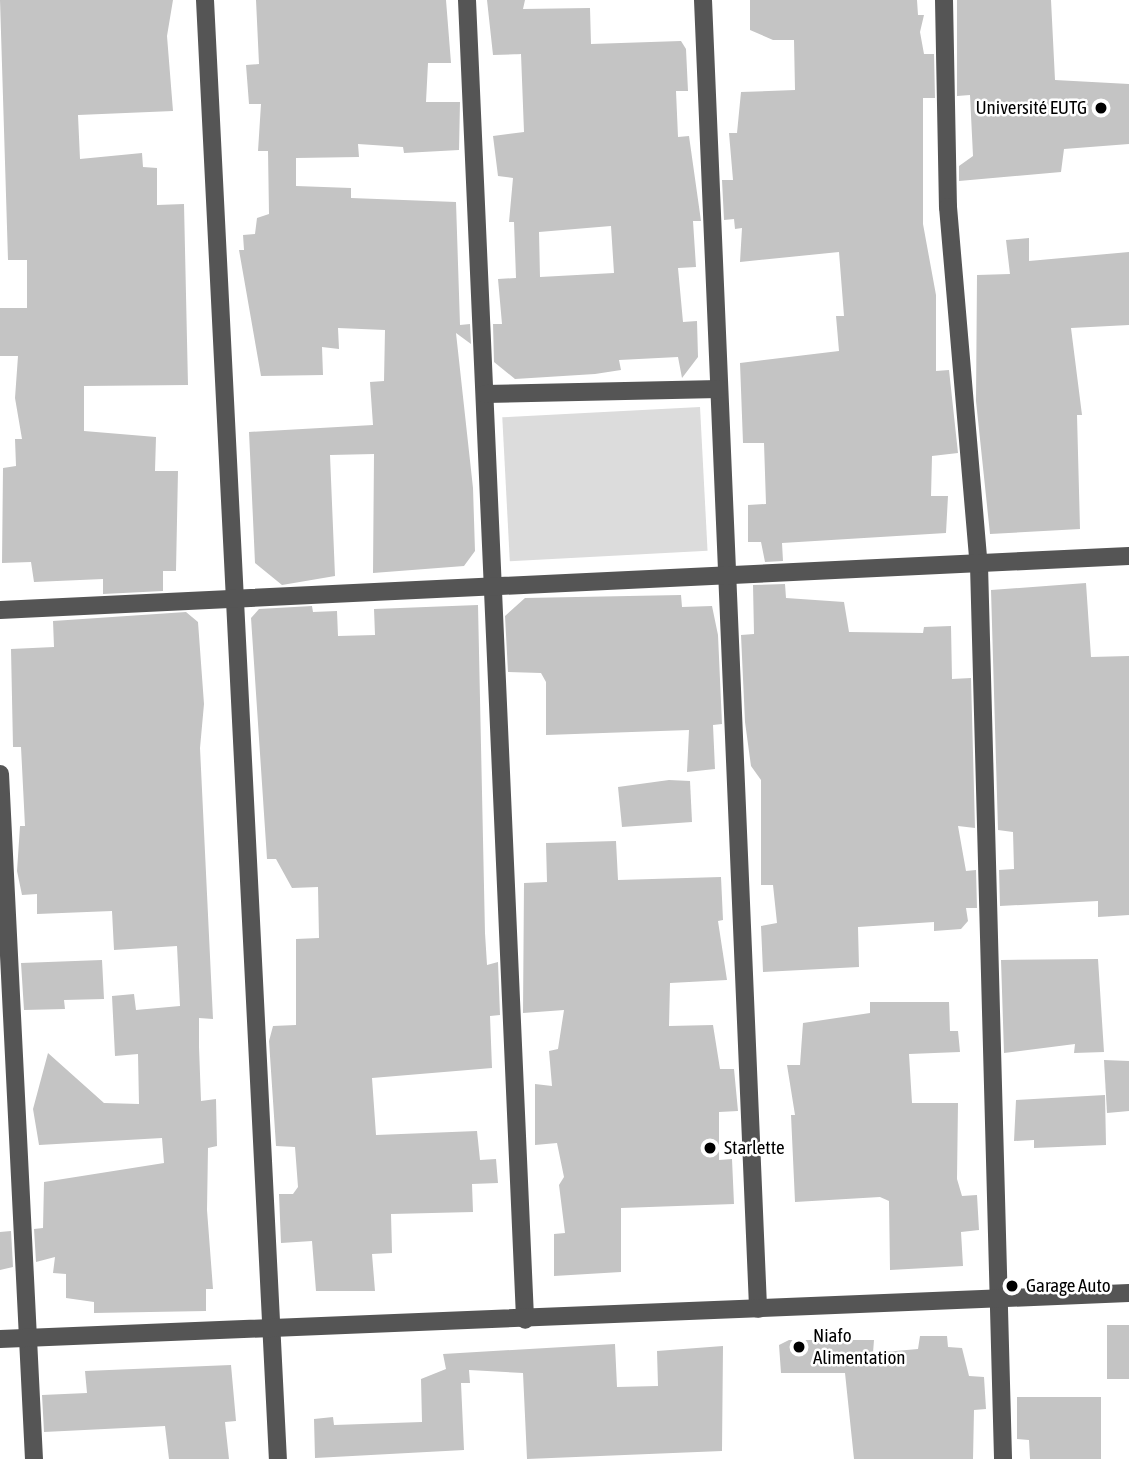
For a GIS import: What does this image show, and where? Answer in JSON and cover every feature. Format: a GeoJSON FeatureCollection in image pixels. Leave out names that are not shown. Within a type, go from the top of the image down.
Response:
{"type":"FeatureCollection","features":[{"type":"Feature","properties":{"kind":"street"},"geometry":{"type":"LineString","coordinates":[[205,0],[269,1332],[278,1459]]}},
{"type":"Feature","properties":{"kind":"street"},"geometry":{"type":"LineString","coordinates":[[467,0],[525,1320]]}},
{"type":"Feature","properties":{"kind":"street"},"geometry":{"type":"LineString","coordinates":[[703,0],[758,1309]]}},
{"type":"Feature","properties":{"kind":"street"},"geometry":{"type":"LineString","coordinates":[[944,0],[948,207],[979,565],[1003,1459]]}},
{"type":"Feature","properties":{"kind":"street"},"geometry":{"type":"LineString","coordinates":[[485,394],[719,389]]}},
{"type":"Feature","properties":{"kind":"street"},"geometry":{"type":"LineString","coordinates":[[0,610],[234,602],[727,571],[979,565],[1129,556]]}},
{"type":"Feature","properties":{"kind":"street"},"geometry":{"type":"LineString","coordinates":[[0,774],[34,1459]]}},
{"type":"Feature","properties":{"kind":"street"},"geometry":{"type":"LineString","coordinates":[[0,1339],[269,1332],[1129,1293]]}},
{"type":"Feature","properties":{"kind":"shaded area"},"geometry":{"type":"Polygon","coordinates":[[[700,407],[708,551],[510,561],[502,417],[700,407]]]}},
{"type":"Feature","properties":{"kind":"building"},"geometry":{"type":"Polygon","coordinates":[[[0,0],[173,0],[167,36],[173,111],[78,115],[80,159],[142,153],[143,167],[157,168],[157,205],[184,204],[188,385],[84,386],[84,431],[156,437],[155,471],[178,471],[176,571],[163,571],[163,591],[103,594],[103,579],[34,582],[31,562],[2,563],[3,468],[16,466],[15,439],[22,439],[15,398],[18,356],[0,356],[0,308],[27,308],[27,260],[8,260],[0,0]]]}},
{"type":"Feature","properties":{"kind":"building"},"geometry":{"type":"Polygon","coordinates":[[[256,0],[446,0],[451,63],[428,63],[426,102],[460,102],[459,150],[404,153],[403,147],[358,144],[359,157],[296,158],[296,186],[351,188],[351,198],[456,202],[460,325],[470,324],[471,344],[456,333],[473,488],[475,551],[464,566],[373,573],[374,454],[330,455],[335,576],[282,585],[255,563],[249,432],[373,425],[370,382],[384,381],[385,330],[338,328],[339,349],[322,347],[323,375],[261,376],[239,250],[244,250],[243,235],[255,234],[257,218],[269,214],[268,151],[258,151],[261,104],[249,104],[246,65],[259,64],[256,0]]]}},
{"type":"Feature","properties":{"kind":"building"},"geometry":{"type":"Polygon","coordinates":[[[487,0],[525,0],[523,9],[590,8],[591,44],[681,41],[686,49],[688,91],[676,91],[678,137],[689,136],[701,221],[693,221],[696,267],[678,268],[683,322],[697,321],[698,357],[682,378],[678,357],[619,360],[621,370],[595,374],[515,379],[494,362],[493,324],[502,324],[498,279],[516,278],[514,222],[509,222],[513,178],[498,176],[493,136],[524,132],[521,54],[493,55],[487,0]],[[611,226],[539,232],[540,277],[614,273],[611,226]]]}},
{"type":"Feature","properties":{"kind":"building"},"geometry":{"type":"Polygon","coordinates":[[[750,0],[917,0],[918,15],[924,15],[920,32],[924,54],[934,54],[935,98],[923,98],[923,224],[936,295],[936,371],[949,370],[958,453],[932,456],[931,496],[948,496],[946,533],[782,543],[783,561],[765,562],[761,542],[748,542],[748,505],[766,504],[764,443],[743,443],[740,363],[839,351],[836,316],[844,316],[839,252],[740,262],[742,228],[735,229],[734,219],[724,220],[722,180],[733,180],[729,133],[737,133],[741,92],[795,90],[794,40],[773,40],[750,30],[750,0]]]}},
{"type":"Feature","properties":{"kind":"building"},"geometry":{"type":"Polygon","coordinates":[[[957,0],[1051,0],[1055,80],[1129,84],[1129,144],[1064,149],[1061,172],[959,181],[959,166],[973,156],[970,95],[957,96],[957,0]]]}},
{"type":"Feature","properties":{"kind":"building"},"geometry":{"type":"Polygon","coordinates":[[[1029,238],[1029,261],[1129,252],[1129,325],[1071,328],[1082,415],[1077,415],[1080,529],[990,534],[976,401],[977,275],[1010,274],[1006,240],[1029,238]]]}},
{"type":"Feature","properties":{"kind":"building"},"geometry":{"type":"Polygon","coordinates":[[[1086,583],[1091,657],[1129,656],[1129,915],[1098,917],[1098,901],[1000,906],[999,870],[1014,869],[1013,832],[998,830],[991,590],[1086,583]]]}},
{"type":"Feature","properties":{"kind":"building"},"geometry":{"type":"Polygon","coordinates":[[[785,584],[786,598],[844,602],[849,632],[923,633],[924,627],[951,626],[952,679],[971,678],[975,828],[958,826],[966,871],[976,870],[977,908],[966,908],[968,921],[961,929],[934,931],[934,922],[858,927],[859,967],[763,972],[761,926],[777,923],[773,885],[761,885],[761,780],[751,766],[745,722],[741,635],[754,634],[753,585],[785,584]]]}},
{"type":"Feature","properties":{"kind":"building"},"geometry":{"type":"Polygon","coordinates":[[[681,595],[682,607],[712,606],[718,635],[722,724],[713,725],[715,769],[687,772],[689,730],[546,735],[546,682],[541,673],[508,672],[505,616],[525,598],[681,595]]]}},
{"type":"Feature","properties":{"kind":"building"},"geometry":{"type":"Polygon","coordinates":[[[478,605],[485,933],[487,965],[498,962],[500,1015],[490,1016],[492,1068],[372,1078],[376,1135],[477,1131],[480,1160],[496,1159],[498,1183],[472,1184],[473,1212],[391,1214],[392,1253],[372,1254],[375,1291],[316,1291],[312,1241],[281,1243],[279,1194],[293,1194],[298,1187],[295,1147],[276,1146],[269,1041],[273,1026],[296,1025],[296,939],[319,938],[318,887],[292,888],[276,859],[267,859],[251,618],[259,609],[312,606],[313,612],[337,611],[338,636],[375,635],[374,609],[478,605]]]}},
{"type":"Feature","properties":{"kind":"building"},"geometry":{"type":"Polygon","coordinates":[[[186,612],[198,622],[204,704],[200,748],[213,1019],[199,1018],[199,1047],[201,1101],[216,1099],[217,1146],[208,1148],[207,1210],[213,1289],[206,1289],[206,1311],[94,1313],[94,1302],[66,1298],[66,1274],[53,1273],[55,1257],[36,1262],[34,1229],[43,1228],[44,1182],[164,1163],[162,1138],[39,1145],[33,1109],[48,1053],[104,1103],[139,1104],[138,1054],[115,1056],[112,996],[134,994],[136,1010],[180,1006],[177,946],[114,950],[112,911],[37,914],[37,894],[22,895],[17,871],[20,826],[25,826],[21,747],[13,747],[11,649],[54,647],[53,621],[186,612]]]}},
{"type":"Feature","properties":{"kind":"building"},"geometry":{"type":"Polygon","coordinates":[[[669,780],[690,781],[692,822],[622,827],[618,787],[669,780]]]}},
{"type":"Feature","properties":{"kind":"building"},"geometry":{"type":"Polygon","coordinates":[[[616,841],[618,880],[721,877],[723,920],[718,921],[727,980],[670,983],[669,1026],[713,1025],[720,1069],[734,1069],[738,1111],[719,1112],[719,1160],[732,1159],[734,1204],[621,1208],[621,1272],[554,1276],[554,1234],[565,1233],[559,1185],[564,1177],[557,1143],[535,1145],[535,1084],[552,1086],[549,1051],[558,1049],[564,1010],[523,1013],[524,883],[547,882],[546,843],[616,841]]]}},
{"type":"Feature","properties":{"kind":"building"},"geometry":{"type":"Polygon","coordinates":[[[1098,959],[1104,1052],[1074,1053],[1075,1044],[1004,1053],[1001,960],[1098,959]]]}},
{"type":"Feature","properties":{"kind":"building"},"geometry":{"type":"Polygon","coordinates":[[[102,960],[104,999],[64,1000],[65,1009],[24,1010],[21,963],[102,960]]]}},
{"type":"Feature","properties":{"kind":"building"},"geometry":{"type":"Polygon","coordinates":[[[870,1002],[949,1002],[950,1031],[958,1031],[960,1052],[909,1054],[912,1103],[958,1103],[957,1179],[962,1196],[977,1195],[979,1230],[961,1232],[963,1266],[890,1270],[889,1201],[880,1197],[795,1202],[791,1115],[795,1115],[787,1065],[800,1065],[803,1023],[870,1013],[870,1002]]]}},
{"type":"Feature","properties":{"kind":"building"},"geometry":{"type":"Polygon","coordinates":[[[1104,1060],[1129,1061],[1129,1111],[1107,1113],[1104,1060]]]}},
{"type":"Feature","properties":{"kind":"building"},"geometry":{"type":"Polygon","coordinates":[[[1105,1095],[1106,1145],[1034,1148],[1034,1140],[1014,1141],[1016,1100],[1105,1095]]]}},
{"type":"Feature","properties":{"kind":"building"},"geometry":{"type":"Polygon","coordinates":[[[11,1231],[13,1267],[0,1270],[0,1232],[11,1231]]]}},
{"type":"Feature","properties":{"kind":"building"},"geometry":{"type":"Polygon","coordinates":[[[1107,1325],[1129,1325],[1129,1379],[1107,1379],[1107,1325]]]}},
{"type":"Feature","properties":{"kind":"building"},"geometry":{"type":"Polygon","coordinates":[[[920,1336],[947,1336],[948,1347],[962,1348],[969,1376],[984,1377],[986,1409],[974,1410],[973,1459],[854,1459],[845,1373],[781,1373],[779,1345],[789,1340],[874,1340],[873,1353],[918,1349],[920,1336]]]}},
{"type":"Feature","properties":{"kind":"building"},"geometry":{"type":"Polygon","coordinates":[[[615,1344],[617,1387],[658,1386],[657,1351],[723,1346],[722,1451],[527,1459],[523,1373],[469,1370],[470,1383],[461,1383],[464,1450],[315,1458],[314,1419],[333,1417],[334,1425],[422,1422],[421,1379],[446,1369],[443,1354],[615,1344]]]}},
{"type":"Feature","properties":{"kind":"building"},"geometry":{"type":"Polygon","coordinates":[[[231,1365],[236,1421],[225,1422],[229,1459],[169,1459],[165,1426],[44,1432],[42,1395],[87,1393],[85,1371],[231,1365]]]}},
{"type":"Feature","properties":{"kind":"building"},"geometry":{"type":"Polygon","coordinates":[[[1017,1397],[1101,1397],[1101,1459],[1030,1459],[1029,1440],[1017,1439],[1017,1397]]]}},
{"type":"Feature","properties":{"kind":"place","name":"Université EUTG"},"geometry":{"type":"Point","coordinates":[1101,108]}},
{"type":"Feature","properties":{"kind":"place","name":"Starlette"},"geometry":{"type":"Point","coordinates":[710,1148]}},
{"type":"Feature","properties":{"kind":"place","name":"Garage Auto"},"geometry":{"type":"Point","coordinates":[1012,1286]}},
{"type":"Feature","properties":{"kind":"place","name":"Niafo Alimentation"},"geometry":{"type":"Point","coordinates":[799,1347]}}]}
